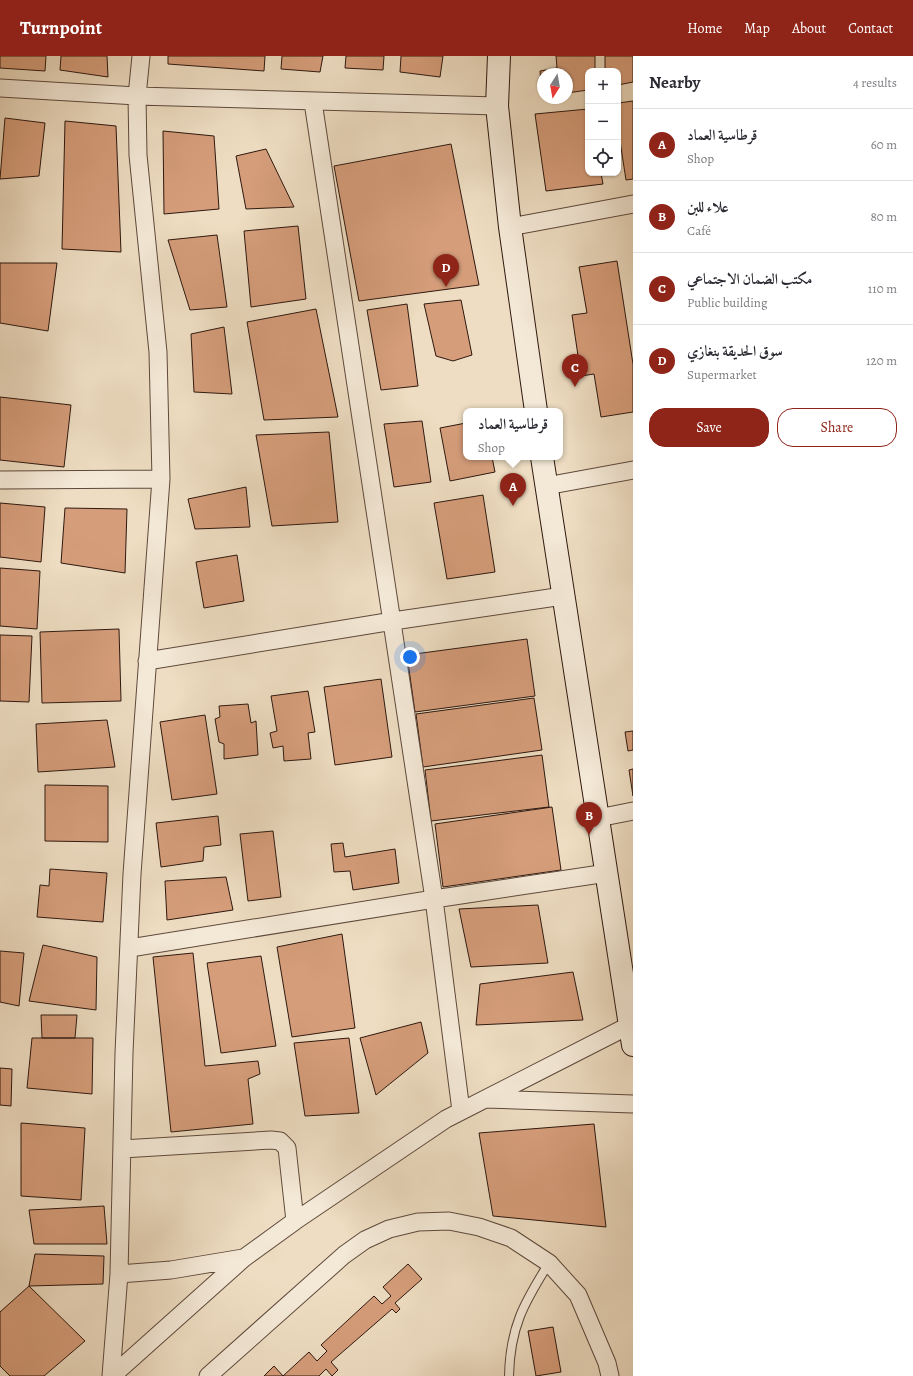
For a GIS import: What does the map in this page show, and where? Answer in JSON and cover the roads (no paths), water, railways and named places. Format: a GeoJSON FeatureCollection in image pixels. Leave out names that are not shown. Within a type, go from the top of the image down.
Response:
{"type":"FeatureCollection","features":[{"type":"Feature","properties":{"kind":"main road"},"geometry":{"type":"LineString","coordinates":[[499,56],[497,106],[510,227],[536,408]]}},
{"type":"Feature","properties":{"kind":"main road"},"geometry":{"type":"LineString","coordinates":[[542,460],[631,1035]]}},
{"type":"Feature","properties":{"kind":"street"},"geometry":{"type":"LineString","coordinates":[[112,1376],[119,1274],[124,1053],[130,948],[132,874],[161,479],[158,352],[138,155],[138,96],[141,56]]}},
{"type":"Feature","properties":{"kind":"street"},"geometry":{"type":"LineString","coordinates":[[0,88],[138,96],[497,106]]}},
{"type":"Feature","properties":{"kind":"street"},"geometry":{"type":"LineString","coordinates":[[313,102],[434,899],[461,1110]]}},
{"type":"Feature","properties":{"kind":"street"},"geometry":{"type":"LineString","coordinates":[[510,227],[633,204]]}},
{"type":"Feature","properties":{"kind":"street"},"geometry":{"type":"LineString","coordinates":[[546,486],[633,470]]}},
{"type":"Feature","properties":{"kind":"street"},"geometry":{"type":"LineString","coordinates":[[0,480],[161,479]]}},
{"type":"Feature","properties":{"kind":"street"},"geometry":{"type":"LineString","coordinates":[[147,660],[563,596]]}},
{"type":"Feature","properties":{"kind":"street"},"geometry":{"type":"LineString","coordinates":[[598,818],[633,811]]}},
{"type":"Feature","properties":{"kind":"street"},"geometry":{"type":"LineString","coordinates":[[130,948],[607,873]]}},
{"type":"Feature","properties":{"kind":"street"},"geometry":{"type":"LineString","coordinates":[[112,1376],[244,1258],[295,1221],[446,1119],[484,1099],[631,1035]]}},
{"type":"Feature","properties":{"kind":"street"},"geometry":{"type":"LineString","coordinates":[[484,1099],[633,1104]]}},
{"type":"Feature","properties":{"kind":"street"},"geometry":{"type":"LineString","coordinates":[[122,1149],[271,1140],[280,1141],[287,1148],[295,1221]]}},
{"type":"Feature","properties":{"kind":"street"},"geometry":{"type":"LineString","coordinates":[[208,1376],[344,1255],[365,1240],[389,1229],[418,1222],[449,1221],[480,1227],[511,1238],[549,1263],[578,1295],[608,1363],[610,1376]]}},
{"type":"Feature","properties":{"kind":"street"},"geometry":{"type":"LineString","coordinates":[[119,1274],[172,1270],[244,1258]]}},
{"type":"Feature","properties":{"kind":"lane"},"geometry":{"type":"LineString","coordinates":[[509,1376],[509,1354],[514,1330],[525,1302],[549,1263]]}},
{"type":"Feature","properties":{"kind":"place","name":"سوق الحديقة بنغازي"},"geometry":{"type":"Point","coordinates":[446,287]}},
{"type":"Feature","properties":{"kind":"place","name":"مكتب الضمان الاجتماعي"},"geometry":{"type":"Point","coordinates":[575,387]}},
{"type":"Feature","properties":{"kind":"place","name":"قرطاسية العماد"},"geometry":{"type":"Point","coordinates":[513,506]}},
{"type":"Feature","properties":{"kind":"place","name":"علاء للبن"},"geometry":{"type":"Point","coordinates":[589,835]}}]}
